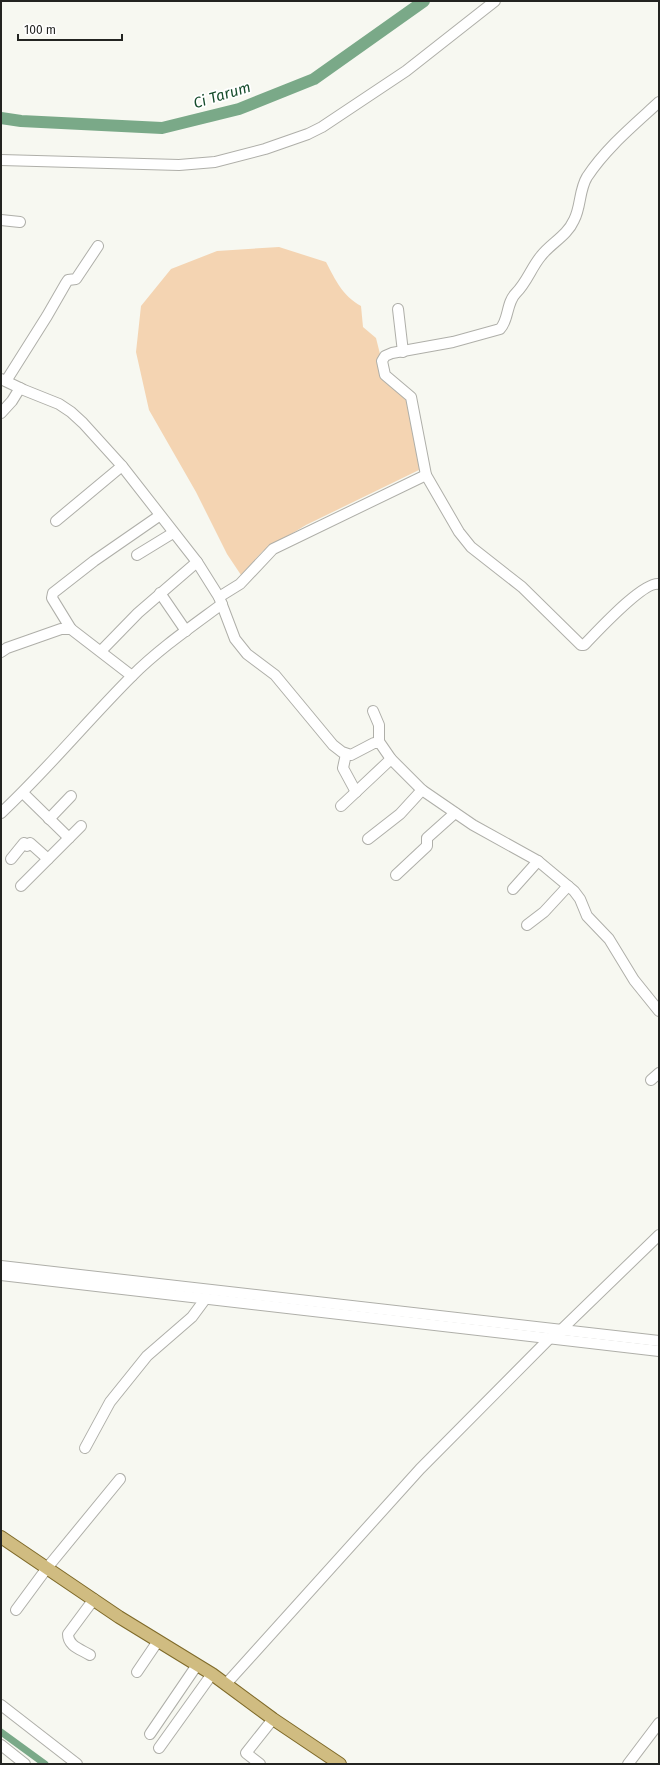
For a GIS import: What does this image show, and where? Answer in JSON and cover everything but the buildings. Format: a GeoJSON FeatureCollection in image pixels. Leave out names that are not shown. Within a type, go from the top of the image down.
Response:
{"type":"FeatureCollection","features":[{"type":"Feature","properties":{"kind":"main road"},"geometry":{"type":"LineString","coordinates":[[1,1538],[158,1641],[212,1674],[273,1719],[340,1764]]}},
{"type":"Feature","properties":{"kind":"street"},"geometry":{"type":"LineString","coordinates":[[1,160],[179,165],[225,161],[265,149],[308,134],[322,127],[406,71],[495,1]]}},
{"type":"Feature","properties":{"kind":"street"},"geometry":{"type":"LineString","coordinates":[[659,102],[616,142],[592,171],[584,183],[574,222],[561,238],[542,255],[522,288],[514,296],[502,327],[497,331],[453,342],[385,356],[382,361],[383,371],[391,381],[412,397],[426,476],[459,532],[468,544],[522,587],[582,646],[634,597],[650,586],[659,584]]}},
{"type":"Feature","properties":{"kind":"street"},"geometry":{"type":"LineString","coordinates":[[1,220],[20,222]]}},
{"type":"Feature","properties":{"kind":"street"},"geometry":{"type":"LineString","coordinates":[[98,246],[76,279],[66,282],[47,316],[3,380],[59,404],[72,412],[122,466],[172,533],[197,562],[221,600],[231,633],[238,644],[247,654],[275,675],[328,740],[346,754],[354,754],[374,743],[379,743]]}},
{"type":"Feature","properties":{"kind":"street"},"geometry":{"type":"LineString","coordinates":[[398,309],[402,352]]}},
{"type":"Feature","properties":{"kind":"street"},"geometry":{"type":"LineString","coordinates":[[1,413],[12,401],[20,388]]}},
{"type":"Feature","properties":{"kind":"street"},"geometry":{"type":"LineString","coordinates":[[56,521],[122,466]]}},
{"type":"Feature","properties":{"kind":"street"},"geometry":{"type":"LineString","coordinates":[[1,813],[23,793],[132,676],[240,584],[273,549],[426,476]]}},
{"type":"Feature","properties":{"kind":"street"},"geometry":{"type":"LineString","coordinates":[[132,676],[71,629],[52,598],[53,593],[94,561],[159,516]]}},
{"type":"Feature","properties":{"kind":"street"},"geometry":{"type":"LineString","coordinates":[[137,555],[172,533]]}},
{"type":"Feature","properties":{"kind":"street"},"geometry":{"type":"LineString","coordinates":[[101,651],[138,613],[197,562]]}},
{"type":"Feature","properties":{"kind":"street"},"geometry":{"type":"LineString","coordinates":[[160,593],[186,630]]}},
{"type":"Feature","properties":{"kind":"street"},"geometry":{"type":"LineString","coordinates":[[1,652],[7,648],[61,628],[71,629]]}},
{"type":"Feature","properties":{"kind":"street"},"geometry":{"type":"LineString","coordinates":[[373,711],[379,725],[379,743],[391,759],[422,790],[487,834],[538,862],[568,886],[580,899],[587,916],[609,939],[634,980],[659,1012]]}},
{"type":"Feature","properties":{"kind":"street"},"geometry":{"type":"LineString","coordinates":[[346,754],[343,768],[356,792]]}},
{"type":"Feature","properties":{"kind":"street"},"geometry":{"type":"LineString","coordinates":[[341,806],[391,759]]}},
{"type":"Feature","properties":{"kind":"street"},"geometry":{"type":"LineString","coordinates":[[368,839],[400,814],[422,790]]}},
{"type":"Feature","properties":{"kind":"street"},"geometry":{"type":"LineString","coordinates":[[23,793],[69,838]]}},
{"type":"Feature","properties":{"kind":"street"},"geometry":{"type":"LineString","coordinates":[[49,819],[71,796]]}},
{"type":"Feature","properties":{"kind":"street"},"geometry":{"type":"LineString","coordinates":[[396,875],[427,846],[427,838],[454,813]]}},
{"type":"Feature","properties":{"kind":"street"},"geometry":{"type":"LineString","coordinates":[[21,886],[81,826]]}},
{"type":"Feature","properties":{"kind":"street"},"geometry":{"type":"LineString","coordinates":[[11,858],[24,844],[27,846],[30,843],[48,859]]}},
{"type":"Feature","properties":{"kind":"street"},"geometry":{"type":"LineString","coordinates":[[513,889],[538,862]]}},
{"type":"Feature","properties":{"kind":"street"},"geometry":{"type":"LineString","coordinates":[[527,926],[544,912],[568,886]]}},
{"type":"Feature","properties":{"kind":"street"},"geometry":{"type":"LineString","coordinates":[[651,1080],[659,1073]]}},
{"type":"Feature","properties":{"kind":"street"},"geometry":{"type":"LineString","coordinates":[[226,1684],[420,1469],[549,1339],[560,1331],[659,1235]]}},
{"type":"Feature","properties":{"kind":"street"},"geometry":{"type":"LineString","coordinates":[[1,1266],[560,1331],[659,1341]]}},
{"type":"Feature","properties":{"kind":"street"},"geometry":{"type":"LineString","coordinates":[[1,1275],[659,1351]]}},
{"type":"Feature","properties":{"kind":"street"},"geometry":{"type":"LineString","coordinates":[[84,1448],[110,1402],[148,1356],[192,1317],[206,1298]]}},
{"type":"Feature","properties":{"kind":"street"},"geometry":{"type":"LineString","coordinates":[[16,1610],[47,1568],[120,1479]]}},
{"type":"Feature","properties":{"kind":"street"},"geometry":{"type":"LineString","coordinates":[[90,1655],[72,1645],[68,1640],[68,1634],[94,1599]]}},
{"type":"Feature","properties":{"kind":"street"},"geometry":{"type":"LineString","coordinates":[[137,1672],[158,1641]]}},
{"type":"Feature","properties":{"kind":"street"},"geometry":{"type":"LineString","coordinates":[[150,1734],[197,1665]]}},
{"type":"Feature","properties":{"kind":"street"},"geometry":{"type":"LineString","coordinates":[[159,1748],[212,1674]]}},
{"type":"Feature","properties":{"kind":"street"},"geometry":{"type":"LineString","coordinates":[[1,1705],[77,1764]]}},
{"type":"Feature","properties":{"kind":"street"},"geometry":{"type":"LineString","coordinates":[[260,1764],[246,1752],[273,1719]]}},
{"type":"Feature","properties":{"kind":"street"},"geometry":{"type":"LineString","coordinates":[[628,1764],[659,1723]]}},
{"type":"Feature","properties":{"kind":"street"},"geometry":{"type":"LineString","coordinates":[[1,1745],[25,1764]]}},
{"type":"Feature","properties":{"kind":"shaded area"},"geometry":{"type":"Polygon","coordinates":[[[279,247],[326,262],[336,281],[344,292],[354,302],[361,306],[363,327],[376,338],[383,366],[411,397],[417,433],[419,470],[306,525],[263,551],[241,575],[227,554],[196,492],[149,410],[136,352],[141,306],[171,269],[217,251],[279,247]]]}},
{"type":"Feature","properties":{"kind":"waterway","name":"Ci Tarum"},"geometry":{"type":"LineString","coordinates":[[1,118],[21,121],[162,128],[239,109],[314,79],[424,1]]}},
{"type":"Feature","properties":{"kind":"waterway"},"geometry":{"type":"LineString","coordinates":[[1,1732],[45,1764]]}}]}
